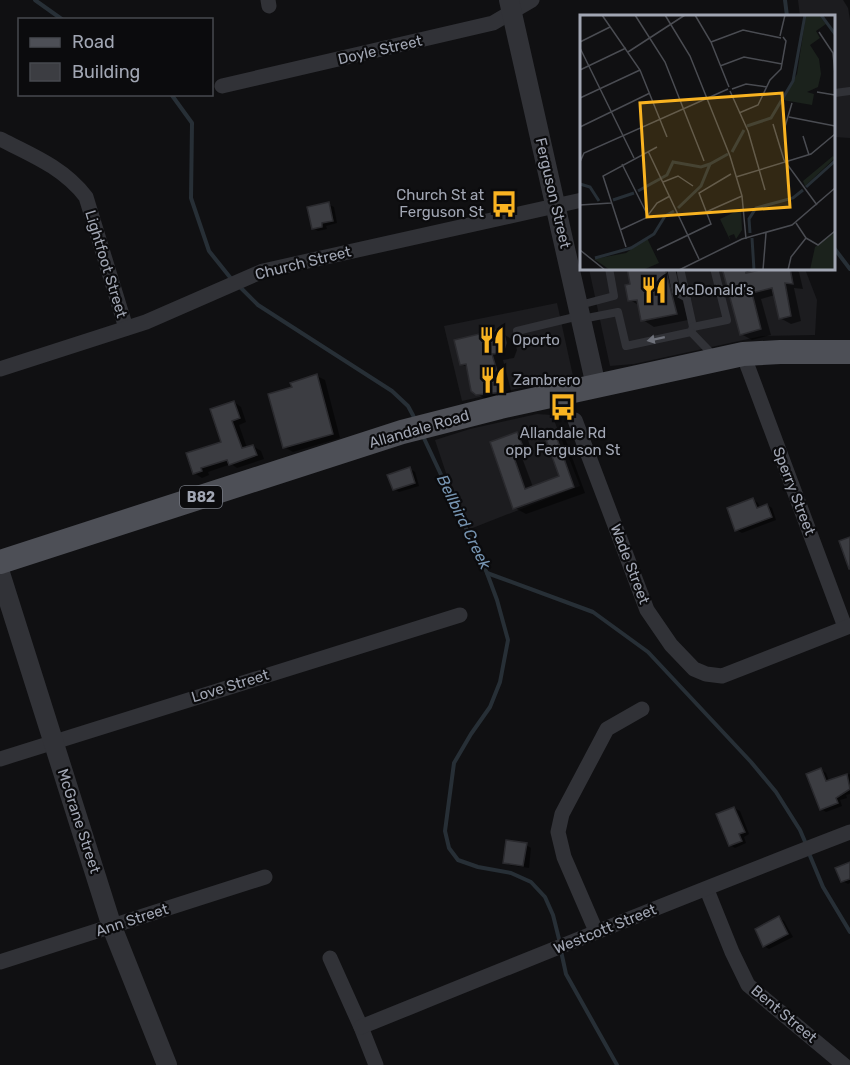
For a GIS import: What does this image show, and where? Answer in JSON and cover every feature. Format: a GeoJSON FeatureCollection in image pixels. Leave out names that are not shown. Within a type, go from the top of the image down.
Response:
{"type":"FeatureCollection","features":[{"type":"Feature","properties":{"kind":"main road","name":"Allandale Road"},"geometry":{"type":"LineString","coordinates":[[0,562],[441,421],[743,354],[850,352]]}},
{"type":"Feature","properties":{"kind":"street","name":"Doyle Street"},"geometry":{"type":"LineString","coordinates":[[222,86],[494,23],[511,6],[532,0]]}},
{"type":"Feature","properties":{"kind":"street","name":"Ferguson Street"},"geometry":{"type":"LineString","coordinates":[[511,6],[596,386]]}},
{"type":"Feature","properties":{"kind":"street","name":"Lightfoot Street"},"geometry":{"type":"LineString","coordinates":[[0,139],[59,169],[86,197],[126,328]]}},
{"type":"Feature","properties":{"kind":"street","name":"Church Street"},"geometry":{"type":"LineString","coordinates":[[0,369],[172,312],[222,288],[280,267],[580,200]]}},
{"type":"Feature","properties":{"kind":"street","name":"Sperry Street"},"geometry":{"type":"LineString","coordinates":[[743,354],[848,627]]}},
{"type":"Feature","properties":{"kind":"street","name":"Wade Street"},"geometry":{"type":"LineString","coordinates":[[575,420],[647,610],[671,645],[694,669],[706,674],[722,676],[848,627]]}},
{"type":"Feature","properties":{"kind":"street","name":"McGrane Street"},"geometry":{"type":"LineString","coordinates":[[0,573],[112,927],[167,1065]]}},
{"type":"Feature","properties":{"kind":"street","name":"Love Street"},"geometry":{"type":"LineString","coordinates":[[0,759],[459,615]]}},
{"type":"Feature","properties":{"kind":"street"},"geometry":{"type":"LineString","coordinates":[[596,931],[564,857],[558,832],[562,814],[607,729],[642,709]]}},
{"type":"Feature","properties":{"kind":"street","name":"Westcott Street"},"geometry":{"type":"LineString","coordinates":[[361,1027],[596,931],[707,890],[850,832]]}},
{"type":"Feature","properties":{"kind":"street","name":"Ann Street"},"geometry":{"type":"LineString","coordinates":[[0,962],[265,877]]}},
{"type":"Feature","properties":{"kind":"street","name":"Bent Street"},"geometry":{"type":"LineString","coordinates":[[707,890],[748,985],[838,1064]]}},
{"type":"Feature","properties":{"kind":"street"},"geometry":{"type":"LineString","coordinates":[[330,958],[376,1065]]}},
{"type":"Feature","properties":{"kind":"lane"},"geometry":{"type":"LineString","coordinates":[[835,93],[850,91]]}},
{"type":"Feature","properties":{"kind":"lane"},"geometry":{"type":"LineString","coordinates":[[609,270],[626,346],[727,320],[714,270]]}},
{"type":"Feature","properties":{"kind":"lane"},"geometry":{"type":"LineString","coordinates":[[671,270],[676,292],[687,298]]}},
{"type":"Feature","properties":{"kind":"lane"},"geometry":{"type":"LineString","coordinates":[[680,270],[692,329],[718,360]]}},
{"type":"Feature","properties":{"kind":"lane"},"geometry":{"type":"LineString","coordinates":[[517,332],[580,313],[614,296]]}},
{"type":"Feature","properties":{"kind":"lane"},"geometry":{"type":"LineString","coordinates":[[580,313],[618,312]]}},
{"type":"Feature","properties":{"kind":"shaded area"},"geometry":{"type":"Polygon","coordinates":[[[798,0],[850,0],[850,138],[835,137],[835,15],[800,15],[798,0]]]}},
{"type":"Feature","properties":{"kind":"shaded area"},"geometry":{"type":"Polygon","coordinates":[[[589,270],[805,270],[817,300],[815,335],[762,336],[634,364],[610,366],[589,270]]]}},
{"type":"Feature","properties":{"kind":"shaded area"},"geometry":{"type":"Polygon","coordinates":[[[557,303],[573,376],[462,401],[444,326],[557,303]]]}},
{"type":"Feature","properties":{"kind":"shaded area"},"geometry":{"type":"Polygon","coordinates":[[[537,414],[552,415],[580,486],[470,529],[446,473],[435,440],[470,429],[537,414]]]}},
{"type":"Feature","properties":{"kind":"building"},"geometry":{"type":"Polygon","coordinates":[[[329,202],[333,221],[322,223],[322,227],[312,229],[307,207],[329,202]]]}},
{"type":"Feature","properties":{"kind":"building"},"geometry":{"type":"Polygon","coordinates":[[[627,270],[666,270],[677,314],[641,321],[637,300],[628,301],[625,285],[630,284],[627,270]]]}},
{"type":"Feature","properties":{"kind":"building"},"geometry":{"type":"Polygon","coordinates":[[[723,270],[745,270],[746,273],[759,270],[790,270],[793,284],[785,283],[791,316],[779,319],[772,288],[752,293],[761,329],[740,335],[723,270]]]}},
{"type":"Feature","properties":{"kind":"building"},"geometry":{"type":"Polygon","coordinates":[[[496,330],[504,333],[506,343],[503,353],[492,354],[503,392],[476,395],[471,391],[466,364],[460,365],[454,340],[496,330]]]}},
{"type":"Feature","properties":{"kind":"building"},"geometry":{"type":"Polygon","coordinates":[[[317,374],[333,434],[283,448],[268,394],[292,387],[290,383],[317,374]]]}},
{"type":"Feature","properties":{"kind":"building"},"geometry":{"type":"Polygon","coordinates":[[[234,401],[240,418],[232,421],[242,448],[253,445],[257,455],[229,465],[227,460],[201,468],[202,471],[193,474],[186,453],[221,442],[210,409],[234,401]]]}},
{"type":"Feature","properties":{"kind":"building"},"geometry":{"type":"Polygon","coordinates":[[[554,430],[574,487],[513,509],[490,442],[517,432],[522,444],[511,449],[525,489],[559,476],[544,434],[554,430]]]}},
{"type":"Feature","properties":{"kind":"building"},"geometry":{"type":"Polygon","coordinates":[[[410,467],[415,483],[393,490],[387,475],[410,467]]]}},
{"type":"Feature","properties":{"kind":"building"},"geometry":{"type":"Polygon","coordinates":[[[753,498],[757,508],[767,504],[772,517],[735,531],[727,508],[753,498]]]}},
{"type":"Feature","properties":{"kind":"building"},"geometry":{"type":"Polygon","coordinates":[[[850,537],[850,569],[849,569],[839,541],[850,537]]]}},
{"type":"Feature","properties":{"kind":"building"},"geometry":{"type":"Polygon","coordinates":[[[821,768],[826,781],[847,774],[850,789],[836,798],[838,803],[820,810],[806,774],[821,768]]]}},
{"type":"Feature","properties":{"kind":"building"},"geometry":{"type":"Polygon","coordinates":[[[734,807],[745,832],[739,834],[742,841],[729,846],[716,814],[734,807]]]}},
{"type":"Feature","properties":{"kind":"building"},"geometry":{"type":"Polygon","coordinates":[[[506,840],[527,843],[523,866],[503,863],[506,840]]]}},
{"type":"Feature","properties":{"kind":"building"},"geometry":{"type":"Polygon","coordinates":[[[850,862],[850,879],[841,882],[835,868],[850,862]]]}},
{"type":"Feature","properties":{"kind":"building"},"geometry":{"type":"Polygon","coordinates":[[[779,916],[788,934],[763,947],[755,929],[779,916]]]}},
{"type":"Feature","properties":{"kind":"waterway","name":"Bellbird Creek"},"geometry":{"type":"LineString","coordinates":[[35,0],[60,18]]}},
{"type":"Feature","properties":{"kind":"waterway"},"geometry":{"type":"LineString","coordinates":[[785,0],[787,15]]}},
{"type":"Feature","properties":{"kind":"waterway","name":"Bellbird Creek"},"geometry":{"type":"LineString","coordinates":[[172,96],[192,123],[191,198],[209,251],[233,281]]}},
{"type":"Feature","properties":{"kind":"waterway"},"geometry":{"type":"LineString","coordinates":[[835,249],[850,269]]}},
{"type":"Feature","properties":{"kind":"waterway","name":"Bellbird Creek"},"geometry":{"type":"LineString","coordinates":[[239,286],[258,305],[392,391],[408,406],[415,419]]}},
{"type":"Feature","properties":{"kind":"waterway","name":"Bellbird Creek"},"geometry":{"type":"LineString","coordinates":[[422,434],[487,573],[593,612],[648,652],[776,792],[806,844]]}},
{"type":"Feature","properties":{"kind":"waterway"},"geometry":{"type":"LineString","coordinates":[[487,573],[508,640],[500,682],[490,707],[454,763],[445,831],[449,848],[458,860],[478,867],[511,873],[531,882],[545,897],[553,915],[560,943]]}},
{"type":"Feature","properties":{"kind":"waterway","name":"Bellbird Creek"},"geometry":{"type":"LineString","coordinates":[[808,851],[823,887],[850,932]]}},
{"type":"Feature","properties":{"kind":"waterway"},"geometry":{"type":"LineString","coordinates":[[561,951],[566,974],[617,1065]]}},
{"type":"Feature","properties":{"kind":"place","name":"Church St at Ferguson St"},"geometry":{"type":"Point","coordinates":[504,204]}},
{"type":"Feature","properties":{"kind":"place","name":"McDonald's"},"geometry":{"type":"Point","coordinates":[654,290]}},
{"type":"Feature","properties":{"kind":"place","name":"Oporto"},"geometry":{"type":"Point","coordinates":[492,340]}},
{"type":"Feature","properties":{"kind":"place","name":"Zambrero"},"geometry":{"type":"Point","coordinates":[493,380]}},
{"type":"Feature","properties":{"kind":"place","name":"Allandale Rd opp Ferguson St"},"geometry":{"type":"Point","coordinates":[563,407]}}]}
